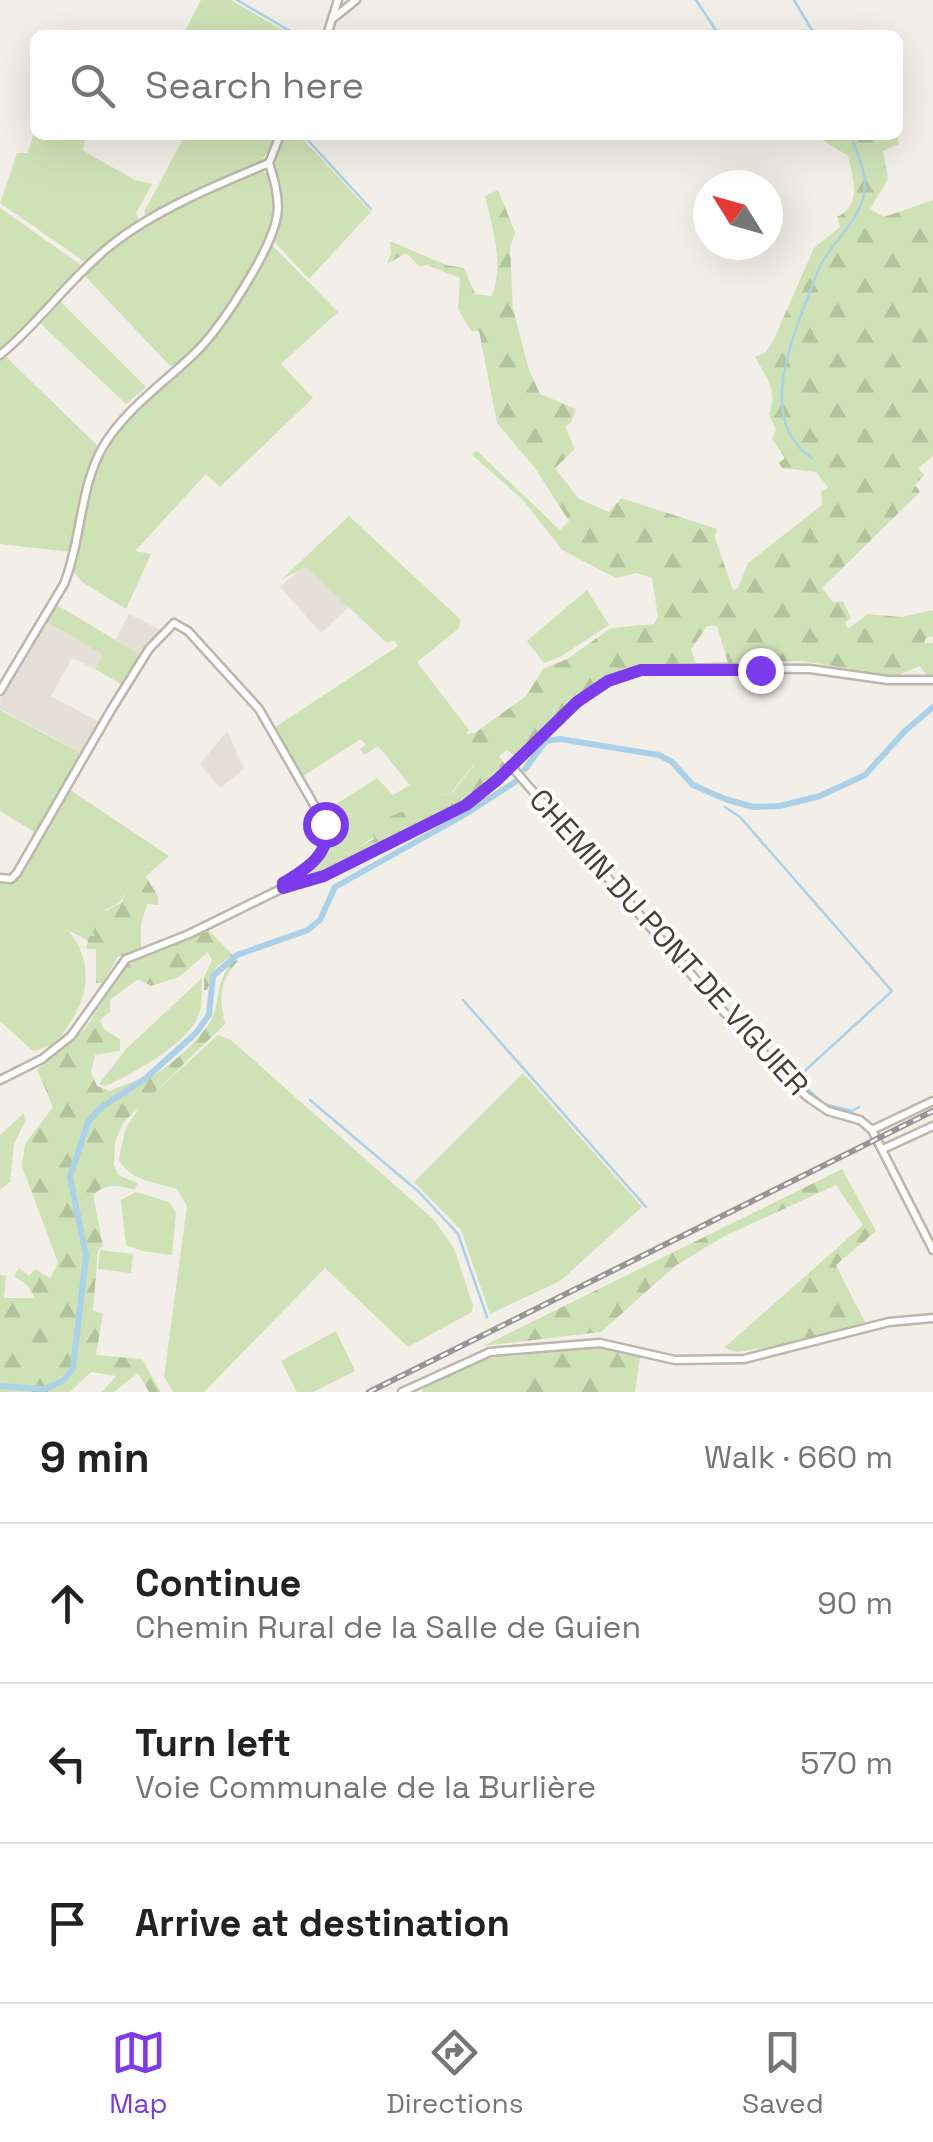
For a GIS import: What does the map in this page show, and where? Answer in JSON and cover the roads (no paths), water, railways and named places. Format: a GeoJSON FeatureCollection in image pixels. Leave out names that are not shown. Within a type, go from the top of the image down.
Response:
{"type":"FeatureCollection","features":[{"type":"Feature","properties":{"kind":"street"},"geometry":{"type":"LineString","coordinates":[[330,30],[338,0]]}},
{"type":"Feature","properties":{"kind":"street"},"geometry":{"type":"LineString","coordinates":[[334,17],[356,0]]}},
{"type":"Feature","properties":{"kind":"street"},"geometry":{"type":"LineString","coordinates":[[0,691],[72,567],[88,485],[102,448],[129,412],[218,327],[272,232],[278,209],[268,164],[278,140]]}},
{"type":"Feature","properties":{"kind":"street"},"geometry":{"type":"LineString","coordinates":[[0,355],[40,320],[86,267],[112,244],[144,223],[268,164]]}},
{"type":"Feature","properties":{"kind":"street"},"geometry":{"type":"LineString","coordinates":[[0,878],[7,880],[17,873],[120,695],[174,623],[188,631],[259,709],[325,824],[328,836],[324,848],[306,870],[283,883],[283,888]]}},
{"type":"Feature","properties":{"kind":"street"},"geometry":{"type":"LineString","coordinates":[[0,1080],[42,1060],[71,1036],[126,960],[283,888],[324,876],[466,805],[594,689],[641,670],[810,669],[888,680],[933,680]]}},
{"type":"Feature","properties":{"kind":"street","name":"CHEMIN DU PONT DE VIGUIER"},"geometry":{"type":"LineString","coordinates":[[511,766],[723,1011],[806,1096],[828,1110],[860,1120],[872,1130]]}},
{"type":"Feature","properties":{"kind":"street"},"geometry":{"type":"LineString","coordinates":[[933,1102],[872,1130],[933,1250]]}},
{"type":"Feature","properties":{"kind":"street"},"geometry":{"type":"LineString","coordinates":[[883,1150],[933,1126]]}},
{"type":"Feature","properties":{"kind":"street"},"geometry":{"type":"LineString","coordinates":[[402,1392],[490,1352],[600,1343],[675,1360],[744,1359],[890,1322],[933,1318]]}},
{"type":"Feature","properties":{"kind":"waterway"},"geometry":{"type":"LineString","coordinates":[[237,0],[288,30]]}},
{"type":"Feature","properties":{"kind":"waterway"},"geometry":{"type":"LineString","coordinates":[[696,0],[716,30]]}},
{"type":"Feature","properties":{"kind":"waterway"},"geometry":{"type":"LineString","coordinates":[[794,0],[812,30]]}},
{"type":"Feature","properties":{"kind":"waterway"},"geometry":{"type":"LineString","coordinates":[[308,140],[371,209]]}},
{"type":"Feature","properties":{"kind":"waterway"},"geometry":{"type":"LineString","coordinates":[[812,458],[796,443],[786,425],[782,384],[792,341],[819,270],[853,220],[864,194],[863,172],[853,140]]}},
{"type":"Feature","properties":{"kind":"waterway"},"geometry":{"type":"LineString","coordinates":[[525,769],[546,741],[560,739],[659,755],[672,762],[693,785],[725,799],[753,807],[780,806],[820,796],[865,775],[933,707]]}},
{"type":"Feature","properties":{"kind":"waterway"},"geometry":{"type":"LineString","coordinates":[[0,1386],[44,1389],[63,1381],[73,1368],[86,1256],[70,1177],[88,1122],[99,1109],[146,1078],[196,1033],[209,1015],[213,976],[237,955],[308,930],[320,920],[335,887],[515,782]]}},
{"type":"Feature","properties":{"kind":"waterway"},"geometry":{"type":"LineString","coordinates":[[725,807],[740,817],[892,991],[796,1079],[824,1104],[852,1111],[859,1107]]}},
{"type":"Feature","properties":{"kind":"waterway"},"geometry":{"type":"LineString","coordinates":[[657,940],[709,1002]]}},
{"type":"Feature","properties":{"kind":"waterway"},"geometry":{"type":"LineString","coordinates":[[463,1000],[646,1207]]}},
{"type":"Feature","properties":{"kind":"waterway"},"geometry":{"type":"LineString","coordinates":[[310,1100],[419,1192],[458,1234],[487,1317]]}},
{"type":"Feature","properties":{"kind":"railway"},"geometry":{"type":"LineString","coordinates":[[369,1392],[933,1111]]}}]}
